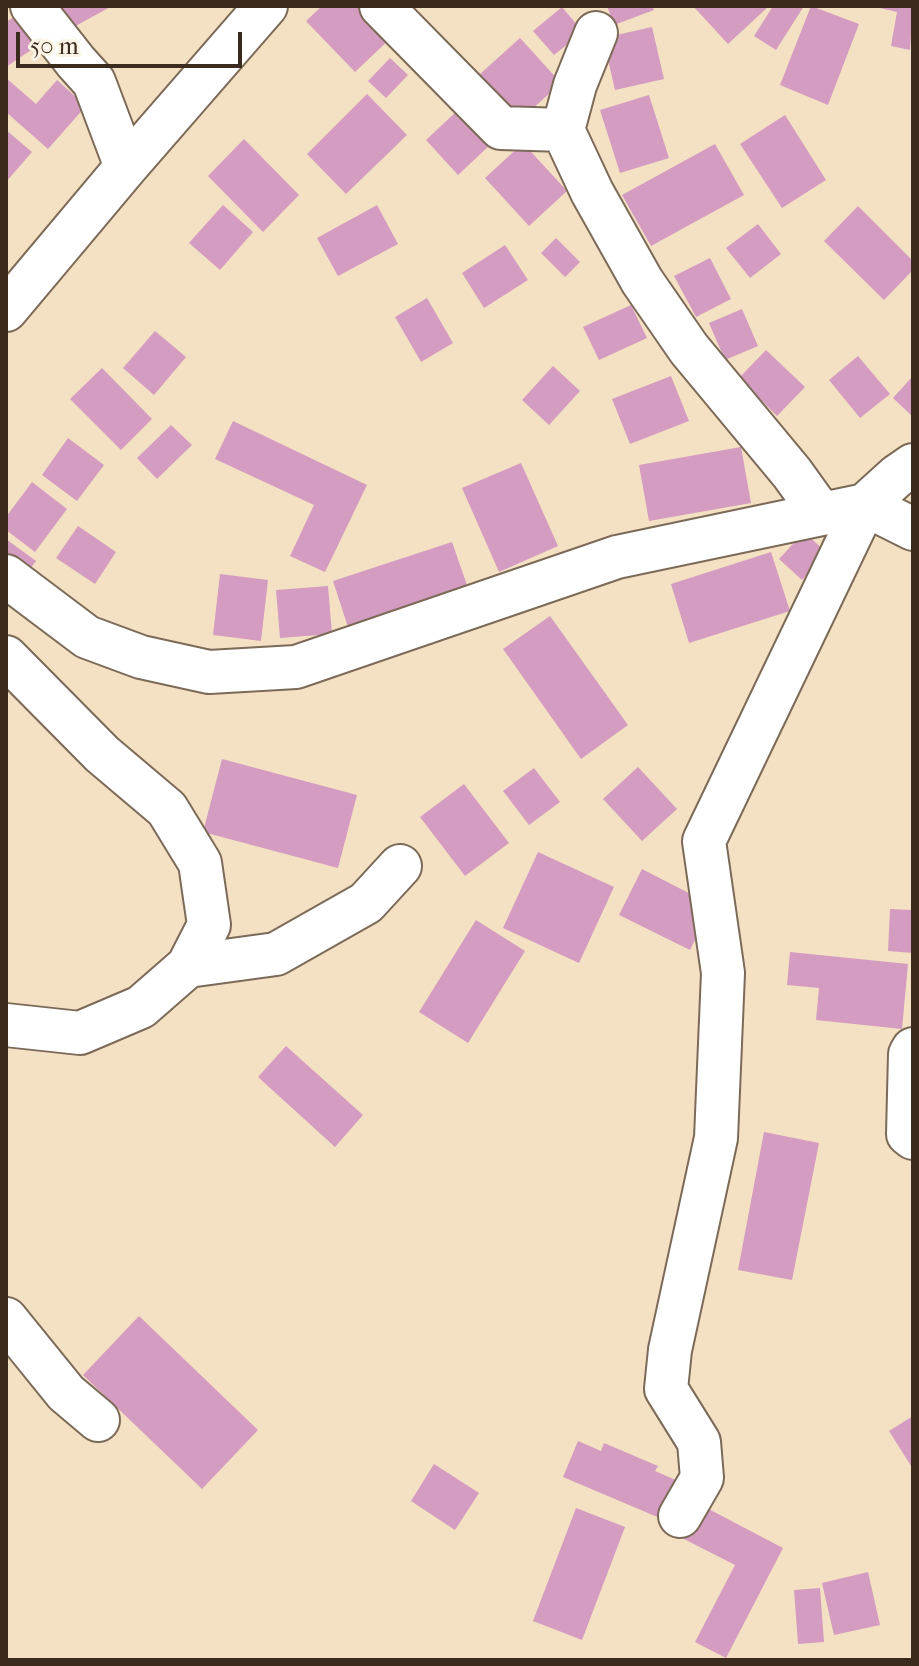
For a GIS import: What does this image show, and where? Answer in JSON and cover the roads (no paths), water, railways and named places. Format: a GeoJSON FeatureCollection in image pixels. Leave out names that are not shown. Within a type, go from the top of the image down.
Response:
{"type":"FeatureCollection","features":[{"type":"Feature","properties":{"kind":"street"},"geometry":{"type":"LineString","coordinates":[[32,6],[94,82],[126,167]]}},
{"type":"Feature","properties":{"kind":"street"},"geometry":{"type":"LineString","coordinates":[[12,287],[126,167],[266,6]]}},
{"type":"Feature","properties":{"kind":"street"},"geometry":{"type":"LineString","coordinates":[[381,6],[501,128],[563,130]]}},
{"type":"Feature","properties":{"kind":"street"},"geometry":{"type":"LineString","coordinates":[[596,33],[575,85],[563,130],[592,192],[642,281],[689,349],[792,473],[820,512]]}},
{"type":"Feature","properties":{"kind":"street"},"geometry":{"type":"LineString","coordinates":[[680,1516],[702,1478],[699,1442],[666,1389],[670,1350],[716,1138],[723,973],[704,841],[865,505],[913,465]]}},
{"type":"Feature","properties":{"kind":"street"},"geometry":{"type":"LineString","coordinates":[[6,576],[87,637],[141,657],[209,672],[296,667],[617,557],[820,512],[865,505],[913,529]]}},
{"type":"Feature","properties":{"kind":"street"},"geometry":{"type":"LineString","coordinates":[[6,657],[102,754],[167,809],[200,863],[209,925],[188,966],[141,1007],[80,1033],[6,1025]]}},
{"type":"Feature","properties":{"kind":"street"},"geometry":{"type":"LineString","coordinates":[[188,966],[276,954],[366,903],[400,866]]}},
{"type":"Feature","properties":{"kind":"street"},"geometry":{"type":"LineString","coordinates":[[913,1049],[910,1054],[908,1134],[913,1138]]}},
{"type":"Feature","properties":{"kind":"street"},"geometry":{"type":"LineString","coordinates":[[6,1319],[66,1393],[98,1420]]}}]}
